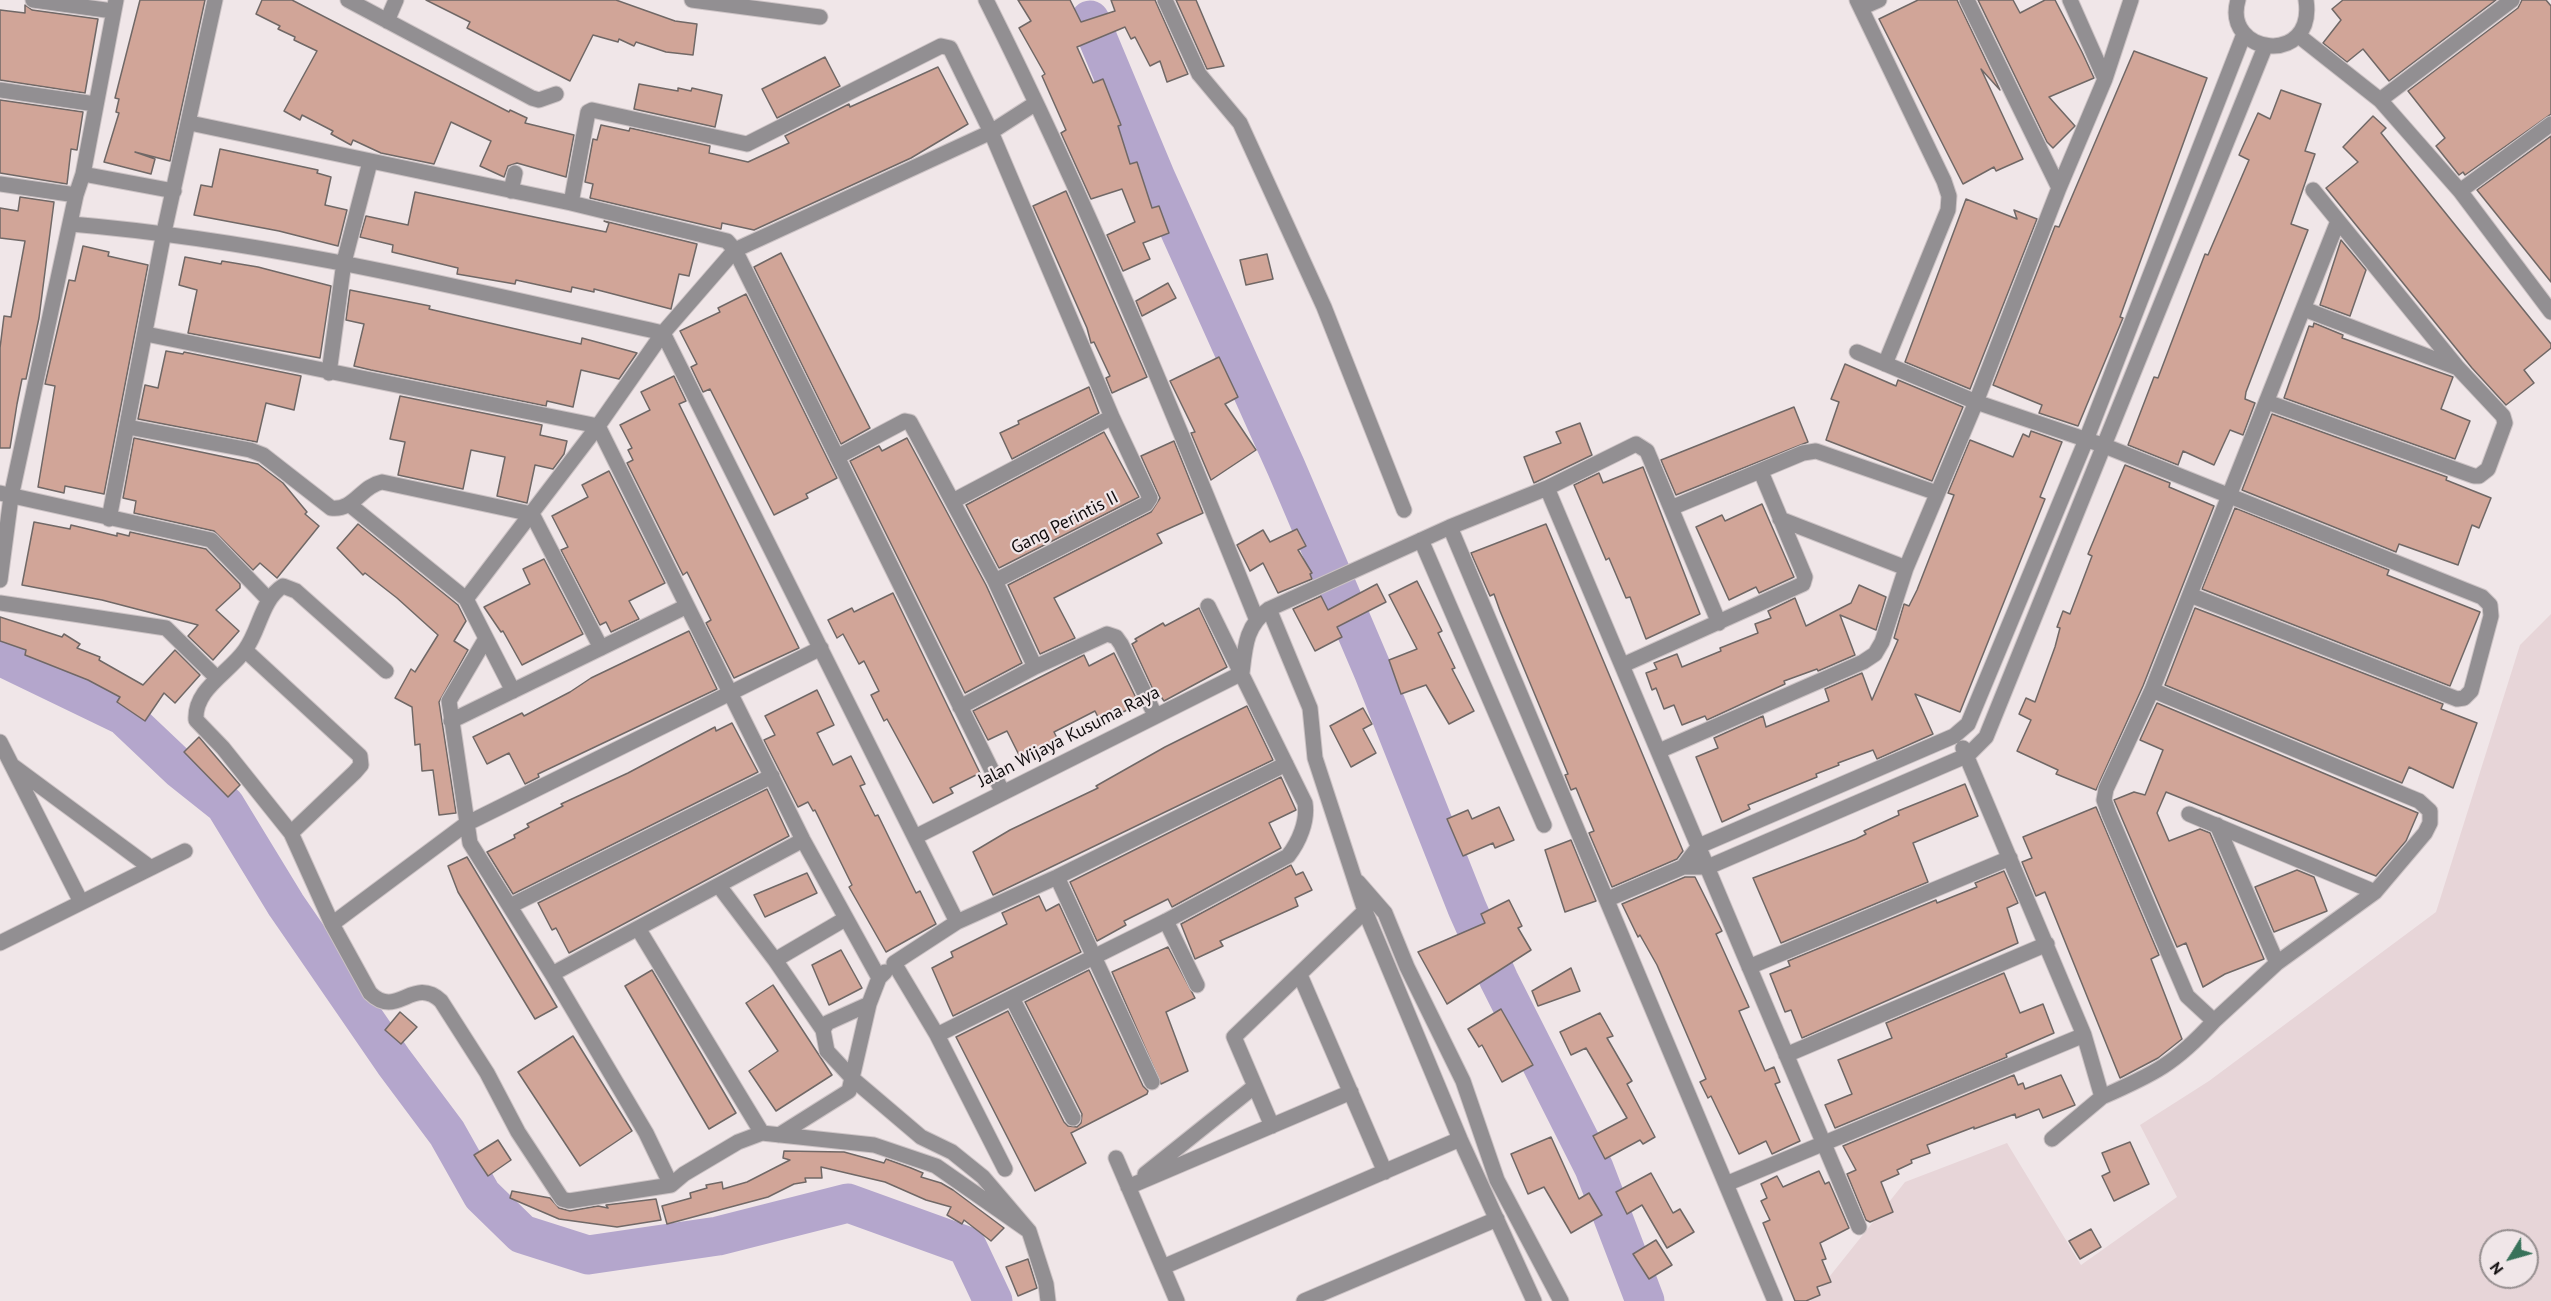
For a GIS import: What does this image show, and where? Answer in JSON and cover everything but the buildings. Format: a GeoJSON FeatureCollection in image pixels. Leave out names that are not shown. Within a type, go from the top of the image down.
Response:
{"type":"FeatureCollection","features":[{"type":"Feature","properties":{"kind":"street"},"geometry":{"type":"LineString","coordinates":[[0,580],[5,495],[71,224],[76,195],[83,174],[115,5],[33,0]]}},
{"type":"Feature","properties":{"kind":"street"},"geometry":{"type":"LineString","coordinates":[[108,519],[128,427],[164,232],[190,123],[215,0]]}},
{"type":"Feature","properties":{"kind":"street"},"geometry":{"type":"LineString","coordinates":[[348,0],[532,98],[539,100],[556,94]]}},
{"type":"Feature","properties":{"kind":"street"},"geometry":{"type":"LineString","coordinates":[[387,21],[396,0]]}},
{"type":"Feature","properties":{"kind":"street"},"geometry":{"type":"LineString","coordinates":[[692,0],[820,17]]}},
{"type":"Feature","properties":{"kind":"street"},"geometry":{"type":"LineString","coordinates":[[986,0],[1036,104],[1263,613],[1310,708],[1315,758],[1365,912],[1460,1139],[1531,1300]]}},
{"type":"Feature","properties":{"kind":"street"},"geometry":{"type":"LineString","coordinates":[[1165,0],[1199,74],[1240,123],[1324,307],[1404,510]]}},
{"type":"Feature","properties":{"kind":"street"},"geometry":{"type":"LineString","coordinates":[[1879,0],[1859,4],[1949,196],[1948,210],[1885,364]]}},
{"type":"Feature","properties":{"kind":"street"},"geometry":{"type":"LineString","coordinates":[[1967,0],[2059,188]]}},
{"type":"Feature","properties":{"kind":"street"},"geometry":{"type":"LineString","coordinates":[[2070,0],[2105,80]]}},
{"type":"Feature","properties":{"kind":"street"},"geometry":{"type":"LineString","coordinates":[[1659,751],[1863,662],[1875,654],[1882,642],[1906,567],[1976,402],[2059,188],[2105,80],[2131,0]]}},
{"type":"Feature","properties":{"kind":"street"},"geometry":{"type":"LineString","coordinates":[[2238,0],[2237,21],[2244,34],[2265,47],[2283,46],[2299,36],[2309,17],[2306,0]]}},
{"type":"Feature","properties":{"kind":"street"},"geometry":{"type":"LineString","coordinates":[[2380,100],[2512,0]]}},
{"type":"Feature","properties":{"kind":"street"},"geometry":{"type":"LineString","coordinates":[[1683,867],[1699,846],[1954,736],[1968,724],[2086,440],[2244,34]]}},
{"type":"Feature","properties":{"kind":"street"},"geometry":{"type":"LineString","coordinates":[[2299,36],[2380,100],[2460,191],[2551,312]]}},
{"type":"Feature","properties":{"kind":"street"},"geometry":{"type":"LineString","coordinates":[[571,203],[588,112],[592,110],[747,144],[946,46],[950,48],[991,132],[1112,417],[953,501]]}},
{"type":"Feature","properties":{"kind":"street"},"geometry":{"type":"LineString","coordinates":[[1608,899],[1683,867],[1708,867],[1968,755],[1986,737],[2265,47]]}},
{"type":"Feature","properties":{"kind":"street"},"geometry":{"type":"LineString","coordinates":[[0,90],[95,104]]}},
{"type":"Feature","properties":{"kind":"street"},"geometry":{"type":"LineString","coordinates":[[466,599],[532,514],[663,333],[735,250],[991,132],[1036,104]]}},
{"type":"Feature","properties":{"kind":"street"},"geometry":{"type":"LineString","coordinates":[[190,123],[571,203],[724,238],[735,250],[1003,793]]}},
{"type":"Feature","properties":{"kind":"street"},"geometry":{"type":"LineString","coordinates":[[2460,191],[2551,124]]}},
{"type":"Feature","properties":{"kind":"street"},"geometry":{"type":"LineString","coordinates":[[328,373],[344,262],[370,162]]}},
{"type":"Feature","properties":{"kind":"street"},"geometry":{"type":"LineString","coordinates":[[511,191],[515,172]]}},
{"type":"Feature","properties":{"kind":"street"},"geometry":{"type":"LineString","coordinates":[[83,174],[174,191]]}},
{"type":"Feature","properties":{"kind":"street"},"geometry":{"type":"LineString","coordinates":[[0,184],[76,195]]}},
{"type":"Feature","properties":{"kind":"street"},"geometry":{"type":"LineString","coordinates":[[2267,402],[2479,476],[2488,469],[2505,420],[2458,368],[2313,190]]}},
{"type":"Feature","properties":{"kind":"street"},"geometry":{"type":"LineString","coordinates":[[2214,1021],[2187,996],[2104,800],[2106,789],[2152,690],[2338,221]]}},
{"type":"Feature","properties":{"kind":"street"},"geometry":{"type":"LineString","coordinates":[[71,224],[164,232],[344,262],[663,333]]}},
{"type":"Feature","properties":{"kind":"street"},"geometry":{"type":"LineString","coordinates":[[2304,309],[2458,368]]}},
{"type":"Feature","properties":{"kind":"street"},"geometry":{"type":"LineString","coordinates":[[663,333],[957,922]]}},
{"type":"Feature","properties":{"kind":"street"},"geometry":{"type":"LineString","coordinates":[[146,334],[328,373],[597,426]]}},
{"type":"Feature","properties":{"kind":"street"},"geometry":{"type":"LineString","coordinates":[[1857,352],[1976,402],[2105,446],[2482,597],[2490,605],[2491,616],[2471,691],[2464,698],[2457,699],[2190,595]]}},
{"type":"Feature","properties":{"kind":"street","name":"Gang Perintis II"},"geometry":{"type":"LineString","coordinates":[[995,581],[1146,504],[1150,498],[1112,417]]}},
{"type":"Feature","properties":{"kind":"street"},"geometry":{"type":"LineString","coordinates":[[837,457],[905,421],[910,422],[995,581],[1035,667]]}},
{"type":"Feature","properties":{"kind":"street"},"geometry":{"type":"LineString","coordinates":[[597,426],[803,840],[845,920],[879,978]]}},
{"type":"Feature","properties":{"kind":"street"},"geometry":{"type":"LineString","coordinates":[[128,427],[250,450],[263,455],[331,508],[341,509],[350,505],[369,487],[382,483],[532,514]]}},
{"type":"Feature","properties":{"kind":"street"},"geometry":{"type":"LineString","coordinates":[[1242,673],[1245,643],[1263,613],[1450,526],[1547,488],[1636,444],[1647,451],[1719,623]]}},
{"type":"Feature","properties":{"kind":"street"},"geometry":{"type":"LineString","coordinates":[[1671,508],[1803,453],[1816,451],[1936,493]]}},
{"type":"Feature","properties":{"kind":"street"},"geometry":{"type":"LineString","coordinates":[[1623,665],[1803,584],[1805,577],[1761,472]]}},
{"type":"Feature","properties":{"kind":"street"},"geometry":{"type":"LineString","coordinates":[[1547,488],[1859,1227]]}},
{"type":"Feature","properties":{"kind":"street"},"geometry":{"type":"LineString","coordinates":[[5,495],[211,540],[269,600]]}},
{"type":"Feature","properties":{"kind":"street"},"geometry":{"type":"LineString","coordinates":[[350,505],[466,599],[513,691]]}},
{"type":"Feature","properties":{"kind":"street"},"geometry":{"type":"LineString","coordinates":[[532,514],[601,648]]}},
{"type":"Feature","properties":{"kind":"street"},"geometry":{"type":"LineString","coordinates":[[1780,519],[1906,567]]}},
{"type":"Feature","properties":{"kind":"street"},"geometry":{"type":"LineString","coordinates":[[1450,526],[1608,899],[1774,1301]]}},
{"type":"Feature","properties":{"kind":"street"},"geometry":{"type":"LineString","coordinates":[[1421,540],[1544,825]]}},
{"type":"Feature","properties":{"kind":"street"},"geometry":{"type":"LineString","coordinates":[[386,671],[296,591],[283,586],[269,600],[245,650],[216,678],[195,708],[196,720],[223,748],[291,833],[332,924],[370,993],[378,1001],[390,1004],[421,991],[432,993],[441,1001],[487,1073],[518,1132],[562,1199],[569,1201],[671,1185],[684,1174],[738,1142],[762,1133],[874,1145],[936,1166],[1029,1231]]}},
{"type":"Feature","properties":{"kind":"street"},"geometry":{"type":"LineString","coordinates":[[0,603],[166,628],[174,632],[216,678]]}},
{"type":"Feature","properties":{"kind":"street"},"geometry":{"type":"LineString","coordinates":[[451,721],[687,606]]}},
{"type":"Feature","properties":{"kind":"street"},"geometry":{"type":"LineString","coordinates":[[938,1035],[1167,921],[1288,856],[1296,846],[1307,813],[1305,803],[1208,606]]}},
{"type":"Feature","properties":{"kind":"street"},"geometry":{"type":"LineString","coordinates":[[960,707],[1035,667],[1107,634],[1116,637],[1155,715]]}},
{"type":"Feature","properties":{"kind":"street"},"geometry":{"type":"LineString","coordinates":[[485,640],[449,701],[470,843],[552,974],[646,1133],[671,1185]]}},
{"type":"Feature","properties":{"kind":"street"},"geometry":{"type":"LineString","coordinates":[[332,924],[466,824],[821,648]]}},
{"type":"Feature","properties":{"kind":"street"},"geometry":{"type":"LineString","coordinates":[[245,650],[360,756],[361,765],[355,772],[291,833]]}},
{"type":"Feature","properties":{"kind":"street","name":"Jalan Wijaya Kusuma Raya"},"geometry":{"type":"LineString","coordinates":[[915,837],[1242,673]]}},
{"type":"Feature","properties":{"kind":"street"},"geometry":{"type":"LineString","coordinates":[[2052,1139],[2102,1097],[2165,1067],[2183,1054],[2214,1021],[2277,963],[2375,892],[2425,833],[2430,823],[2430,811],[2419,801],[2152,690]]}},
{"type":"Feature","properties":{"kind":"street"},"geometry":{"type":"LineString","coordinates":[[1954,736],[1968,755],[2084,1035],[2102,1097]]}},
{"type":"Feature","properties":{"kind":"street"},"geometry":{"type":"LineString","coordinates":[[0,742],[81,902]]}},
{"type":"Feature","properties":{"kind":"street"},"geometry":{"type":"LineString","coordinates":[[11,764],[150,868]]}},
{"type":"Feature","properties":{"kind":"street"},"geometry":{"type":"LineString","coordinates":[[779,1135],[844,1097],[854,1080],[856,1051],[869,1004],[879,978],[894,963],[957,922],[1057,877],[1286,764]]}},
{"type":"Feature","properties":{"kind":"street"},"geometry":{"type":"LineString","coordinates":[[510,906],[772,776]]}},
{"type":"Feature","properties":{"kind":"street"},"geometry":{"type":"LineString","coordinates":[[2189,814],[2375,892]]}},
{"type":"Feature","properties":{"kind":"street"},"geometry":{"type":"LineString","coordinates":[[2217,825],[2277,963]]}},
{"type":"Feature","properties":{"kind":"street"},"geometry":{"type":"LineString","coordinates":[[552,974],[639,930],[803,840]]}},
{"type":"Feature","properties":{"kind":"street"},"geometry":{"type":"LineString","coordinates":[[0,943],[185,851]]}},
{"type":"Feature","properties":{"kind":"street"},"geometry":{"type":"LineString","coordinates":[[1749,967],[2010,858]]}},
{"type":"Feature","properties":{"kind":"street"},"geometry":{"type":"LineString","coordinates":[[1057,877],[1092,957],[1152,1082]]}},
{"type":"Feature","properties":{"kind":"street"},"geometry":{"type":"LineString","coordinates":[[1356,879],[1385,913],[1407,967],[1463,1081],[1497,1180],[1561,1301]]}},
{"type":"Feature","properties":{"kind":"street"},"geometry":{"type":"LineString","coordinates":[[719,886],[775,960],[823,1030],[827,1051],[854,1080],[921,1137],[952,1152],[983,1177],[1029,1231],[1046,1284],[1048,1301]]}},
{"type":"Feature","properties":{"kind":"street"},"geometry":{"type":"LineString","coordinates":[[1272,1126],[1234,1037],[1365,912]]}},
{"type":"Feature","properties":{"kind":"street"},"geometry":{"type":"LineString","coordinates":[[775,960],[845,920]]}},
{"type":"Feature","properties":{"kind":"street"},"geometry":{"type":"LineString","coordinates":[[1167,921],[1197,986]]}},
{"type":"Feature","properties":{"kind":"street"},"geometry":{"type":"LineString","coordinates":[[639,930],[762,1133]]}},
{"type":"Feature","properties":{"kind":"street"},"geometry":{"type":"LineString","coordinates":[[1786,1055],[2047,945]]}},
{"type":"Feature","properties":{"kind":"street"},"geometry":{"type":"LineString","coordinates":[[894,963],[938,1035],[1005,1170]]}},
{"type":"Feature","properties":{"kind":"street"},"geometry":{"type":"LineString","coordinates":[[1300,975],[1385,1172]]}},
{"type":"Feature","properties":{"kind":"street"},"geometry":{"type":"LineString","coordinates":[[1012,998],[1073,1118]]}},
{"type":"Feature","properties":{"kind":"street"},"geometry":{"type":"LineString","coordinates":[[823,1030],[826,1023],[869,1004]]}},
{"type":"Feature","properties":{"kind":"street"},"geometry":{"type":"LineString","coordinates":[[1726,1185],[2084,1035]]}},
{"type":"Feature","properties":{"kind":"street"},"geometry":{"type":"LineString","coordinates":[[1128,1187],[1255,1086]]}},
{"type":"Feature","properties":{"kind":"street"},"geometry":{"type":"LineString","coordinates":[[1128,1187],[1351,1092]]}},
{"type":"Feature","properties":{"kind":"street"},"geometry":{"type":"LineString","coordinates":[[1163,1267],[1460,1139]]}},
{"type":"Feature","properties":{"kind":"street"},"geometry":{"type":"LineString","coordinates":[[1116,1158],[1177,1301]]}},
{"type":"Feature","properties":{"kind":"street"},"geometry":{"type":"LineString","coordinates":[[1304,1301],[1497,1219]]}},
{"type":"Feature","properties":{"kind":"shaded area"},"geometry":{"type":"Polygon","coordinates":[[[2551,614],[2551,1301],[1810,1301],[1905,1182],[2007,1143],[2081,1265],[2177,1197],[2140,1125],[2209,1081],[2436,912],[2520,645],[2551,614]]]}},
{"type":"Feature","properties":{"kind":"waterway"},"geometry":{"type":"LineString","coordinates":[[1090,20],[1156,178],[1286,467],[1373,671],[1467,908],[1499,980],[1594,1168],[1645,1301]]}},
{"type":"Feature","properties":{"kind":"waterway"},"geometry":{"type":"LineString","coordinates":[[0,656],[124,716],[181,770],[225,805],[286,905],[394,1062],[447,1133],[482,1195],[522,1234],[588,1255],[718,1236],[848,1203],[967,1246],[993,1301]]}}]}
